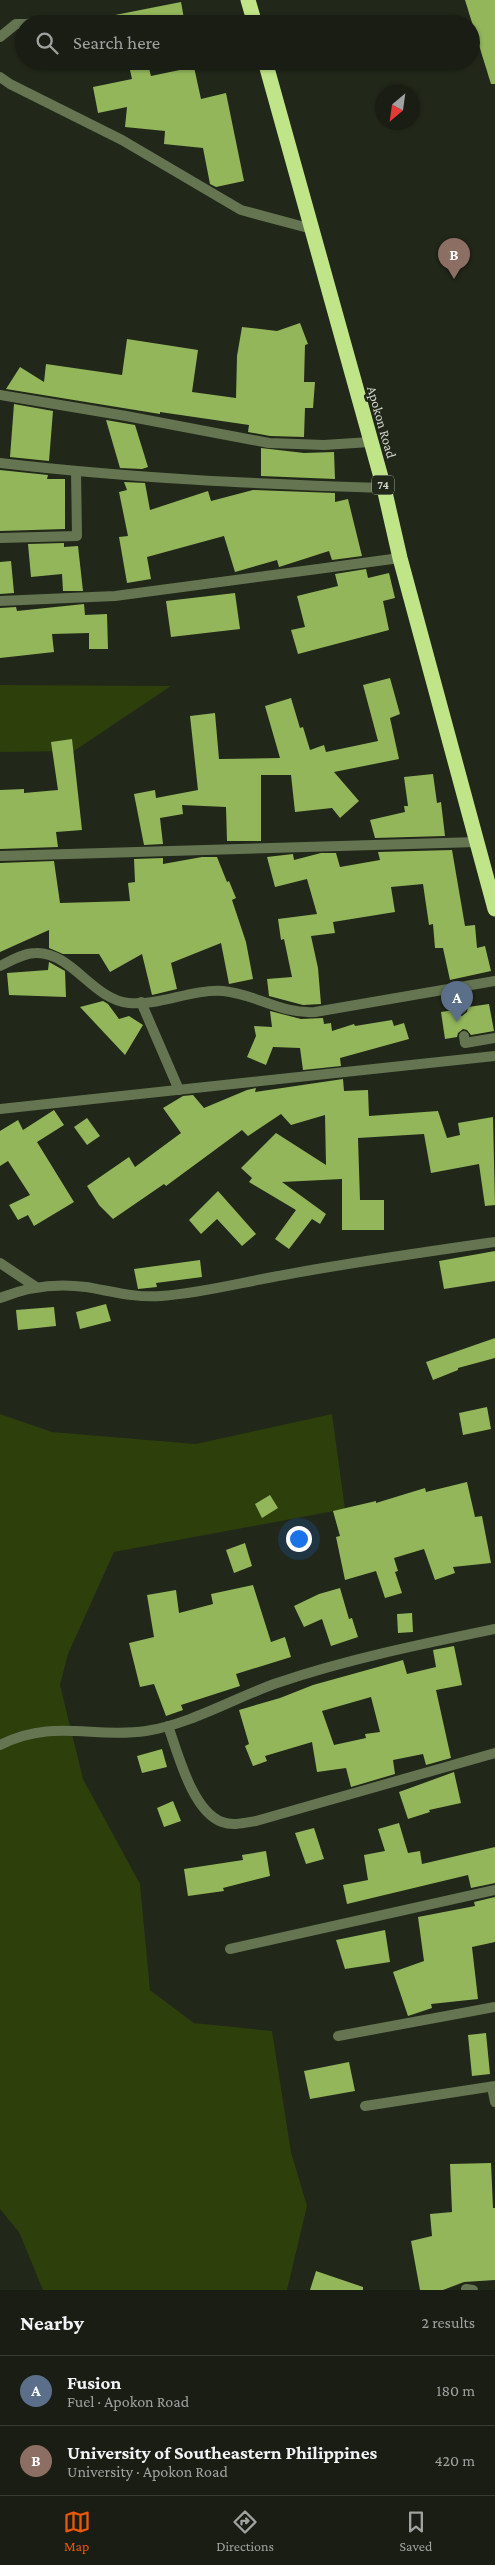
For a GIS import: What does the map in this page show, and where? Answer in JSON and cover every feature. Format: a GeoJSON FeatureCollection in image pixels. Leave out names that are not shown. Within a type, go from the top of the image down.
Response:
{"type":"FeatureCollection","features":[{"type":"Feature","properties":{"kind":"highway"},"geometry":{"type":"LineString","coordinates":[[248,0],[252,15]]}},
{"type":"Feature","properties":{"kind":"highway","name":"Apokon Road"},"geometry":{"type":"LineString","coordinates":[[268,70],[384,488],[400,558],[495,909]]}},
{"type":"Feature","properties":{"kind":"street"},"geometry":{"type":"LineString","coordinates":[[0,37],[15,25]]}},
{"type":"Feature","properties":{"kind":"street"},"geometry":{"type":"LineString","coordinates":[[0,77],[10,84],[122,140],[241,210],[312,230]]}},
{"type":"Feature","properties":{"kind":"street"},"geometry":{"type":"LineString","coordinates":[[0,395],[269,443],[324,445],[370,442]]}},
{"type":"Feature","properties":{"kind":"street"},"geometry":{"type":"LineString","coordinates":[[0,463],[76,472],[208,481],[384,488]]}},
{"type":"Feature","properties":{"kind":"street"},"geometry":{"type":"LineString","coordinates":[[0,538],[77,536],[76,472]]}},
{"type":"Feature","properties":{"kind":"street"},"geometry":{"type":"LineString","coordinates":[[0,601],[115,596],[400,558]]}},
{"type":"Feature","properties":{"kind":"street"},"geometry":{"type":"LineString","coordinates":[[0,856],[477,842]]}},
{"type":"Feature","properties":{"kind":"street"},"geometry":{"type":"LineString","coordinates":[[0,966],[23,956],[37,953],[62,962],[118,1001],[141,1002],[209,991],[225,991],[297,1013],[315,1012],[495,981]]}},
{"type":"Feature","properties":{"kind":"street"},"geometry":{"type":"LineString","coordinates":[[458,987],[460,1008]]}},
{"type":"Feature","properties":{"kind":"street"},"geometry":{"type":"LineString","coordinates":[[141,1002],[179,1090]]}},
{"type":"Feature","properties":{"kind":"street"},"geometry":{"type":"LineString","coordinates":[[464,1036],[465,1043],[495,1038]]}},
{"type":"Feature","properties":{"kind":"street"},"geometry":{"type":"LineString","coordinates":[[0,1109],[495,1056]]}},
{"type":"Feature","properties":{"kind":"street"},"geometry":{"type":"LineString","coordinates":[[0,1298],[36,1287],[64,1285],[86,1287],[130,1296],[159,1296],[199,1292],[313,1270],[495,1242]]}},
{"type":"Feature","properties":{"kind":"street"},"geometry":{"type":"LineString","coordinates":[[0,1263],[36,1287]]}},
{"type":"Feature","properties":{"kind":"street"},"geometry":{"type":"LineString","coordinates":[[0,1745],[18,1736],[45,1731],[144,1731],[168,1726],[277,1683],[429,1642],[495,1629]]}},
{"type":"Feature","properties":{"kind":"street"},"geometry":{"type":"LineString","coordinates":[[168,1726],[195,1796],[207,1811],[220,1821],[235,1825],[256,1821],[495,1753]]}},
{"type":"Feature","properties":{"kind":"street"},"geometry":{"type":"LineString","coordinates":[[230,1949],[495,1890]]}},
{"type":"Feature","properties":{"kind":"street"},"geometry":{"type":"LineString","coordinates":[[338,2036],[495,2007]]}},
{"type":"Feature","properties":{"kind":"street"},"geometry":{"type":"LineString","coordinates":[[365,2106],[493,2087],[495,2102]]}},
{"type":"Feature","properties":{"kind":"street"},"geometry":{"type":"LineString","coordinates":[[466,2289],[473,2290]]}},
{"type":"Feature","properties":{"kind":"green space"},"geometry":{"type":"Polygon","coordinates":[[[0,685],[171,686],[74,751],[0,752],[0,685]]]}},
{"type":"Feature","properties":{"kind":"green space"},"geometry":{"type":"Polygon","coordinates":[[[0,1414],[52,1432],[196,1444],[332,1414],[345,1509],[114,1552],[68,1654],[60,1685],[83,1779],[140,1884],[150,1990],[194,2023],[272,2031],[291,2152],[307,2206],[287,2290],[43,2290],[19,2232],[0,2209],[0,1414]]]}},
{"type":"Feature","properties":{"kind":"building"},"geometry":{"type":"Polygon","coordinates":[[[465,0],[495,0],[495,84],[491,84],[480,48],[480,15],[470,15],[465,0]]]}},
{"type":"Feature","properties":{"kind":"building"},"geometry":{"type":"Polygon","coordinates":[[[181,2],[183,15],[115,15],[181,2]]]}},
{"type":"Feature","properties":{"kind":"building"},"geometry":{"type":"Polygon","coordinates":[[[130,70],[149,70],[151,76],[180,70],[195,70],[201,99],[226,93],[244,181],[216,187],[210,184],[203,148],[164,144],[165,131],[125,127],[127,107],[98,113],[93,87],[132,79],[130,70]]]}},
{"type":"Feature","properties":{"kind":"building"},"geometry":{"type":"Polygon","coordinates":[[[300,323],[308,344],[305,345],[304,382],[315,382],[313,408],[305,408],[304,437],[270,436],[248,432],[249,425],[160,412],[160,414],[6,389],[20,367],[44,382],[46,364],[122,375],[127,339],[198,350],[192,392],[236,398],[237,356],[242,327],[277,331],[300,323]]]}},
{"type":"Feature","properties":{"kind":"building"},"geometry":{"type":"Polygon","coordinates":[[[14,404],[53,411],[49,461],[10,457],[14,404]]]}},
{"type":"Feature","properties":{"kind":"building"},"geometry":{"type":"Polygon","coordinates":[[[106,420],[135,425],[148,467],[142,469],[120,468],[106,420]]]}},
{"type":"Feature","properties":{"kind":"building"},"geometry":{"type":"Polygon","coordinates":[[[261,448],[304,453],[334,452],[335,479],[261,476],[261,448]]]}},
{"type":"Feature","properties":{"kind":"building"},"geometry":{"type":"Polygon","coordinates":[[[0,470],[48,475],[47,479],[65,479],[65,529],[0,531],[0,470]]]}},
{"type":"Feature","properties":{"kind":"building"},"geometry":{"type":"Polygon","coordinates":[[[124,482],[145,483],[150,510],[208,491],[211,501],[253,490],[335,493],[335,502],[348,499],[362,556],[332,560],[329,551],[279,567],[277,560],[235,572],[224,536],[147,557],[151,579],[127,583],[119,537],[128,536],[119,492],[127,490],[124,482]]]}},
{"type":"Feature","properties":{"kind":"building"},"geometry":{"type":"Polygon","coordinates":[[[64,543],[64,547],[78,546],[83,591],[63,591],[62,574],[31,577],[28,544],[64,543]]]}},
{"type":"Feature","properties":{"kind":"building"},"geometry":{"type":"Polygon","coordinates":[[[11,561],[14,593],[0,594],[0,562],[11,561]]]}},
{"type":"Feature","properties":{"kind":"building"},"geometry":{"type":"Polygon","coordinates":[[[366,569],[368,578],[389,573],[395,598],[383,601],[389,630],[298,654],[291,630],[305,627],[297,596],[338,586],[335,574],[366,569]]]}},
{"type":"Feature","properties":{"kind":"building"},"geometry":{"type":"Polygon","coordinates":[[[235,593],[240,629],[171,637],[166,601],[235,593]]]}},
{"type":"Feature","properties":{"kind":"building"},"geometry":{"type":"Polygon","coordinates":[[[84,604],[85,615],[107,614],[108,649],[89,649],[89,633],[52,634],[54,652],[0,658],[0,608],[16,607],[17,611],[84,604]]]}},
{"type":"Feature","properties":{"kind":"building"},"geometry":{"type":"Polygon","coordinates":[[[390,678],[400,714],[390,718],[399,759],[334,772],[359,801],[340,818],[332,808],[295,812],[291,775],[261,775],[261,841],[227,841],[226,807],[182,805],[183,814],[160,818],[163,844],[144,845],[134,794],[155,790],[156,798],[198,790],[190,716],[215,713],[219,759],[280,758],[265,706],[291,698],[300,728],[303,727],[310,750],[324,745],[326,752],[378,741],[363,685],[390,678]]]}},
{"type":"Feature","properties":{"kind":"building"},"geometry":{"type":"Polygon","coordinates":[[[72,739],[82,830],[56,832],[58,847],[0,849],[0,790],[24,789],[24,793],[58,790],[51,742],[72,739]]]}},
{"type":"Feature","properties":{"kind":"building"},"geometry":{"type":"Polygon","coordinates":[[[433,774],[437,803],[441,802],[445,836],[375,838],[370,820],[405,812],[404,806],[408,806],[404,777],[433,774]]]}},
{"type":"Feature","properties":{"kind":"building"},"geometry":{"type":"Polygon","coordinates":[[[452,850],[465,926],[475,925],[477,948],[485,946],[491,971],[450,980],[443,948],[435,948],[433,924],[429,925],[423,884],[391,887],[395,912],[333,922],[335,933],[311,936],[318,968],[321,1004],[303,1005],[269,996],[267,979],[292,977],[284,939],[281,940],[278,919],[317,914],[307,879],[275,887],[267,857],[293,854],[294,860],[321,853],[336,853],[340,867],[380,860],[378,852],[452,850]]]}},
{"type":"Feature","properties":{"kind":"building"},"geometry":{"type":"Polygon","coordinates":[[[202,857],[217,857],[227,882],[229,881],[236,898],[232,900],[246,942],[253,979],[229,984],[221,943],[171,963],[177,989],[152,995],[142,954],[110,972],[99,954],[63,954],[49,948],[49,930],[0,952],[0,863],[54,861],[60,903],[130,901],[128,883],[135,882],[134,859],[163,858],[163,864],[202,857]]]}},
{"type":"Feature","properties":{"kind":"building"},"geometry":{"type":"Polygon","coordinates":[[[49,962],[65,971],[66,997],[9,995],[7,973],[48,970],[49,962]]]}},
{"type":"Feature","properties":{"kind":"building"},"geometry":{"type":"Polygon","coordinates":[[[103,1001],[108,1004],[119,1019],[129,1016],[143,1025],[125,1055],[80,1007],[103,1001]]]}},
{"type":"Feature","properties":{"kind":"building"},"geometry":{"type":"Polygon","coordinates":[[[489,1004],[494,1031],[471,1035],[467,1030],[463,1029],[458,1033],[457,1037],[445,1039],[441,1012],[454,1010],[458,1015],[462,1016],[467,1012],[468,1007],[489,1004]]]}},
{"type":"Feature","properties":{"kind":"building"},"geometry":{"type":"Polygon","coordinates":[[[270,1011],[301,1019],[323,1018],[324,1024],[331,1023],[332,1031],[354,1024],[355,1026],[392,1020],[394,1026],[404,1023],[409,1039],[340,1058],[341,1066],[303,1070],[300,1048],[273,1047],[266,1065],[247,1057],[256,1036],[254,1026],[272,1027],[270,1011]]]}},
{"type":"Feature","properties":{"kind":"building"},"geometry":{"type":"Polygon","coordinates":[[[343,1079],[344,1091],[368,1090],[369,1116],[438,1111],[447,1138],[460,1135],[458,1123],[493,1117],[495,1205],[485,1206],[479,1164],[431,1173],[424,1134],[358,1138],[360,1200],[384,1200],[384,1230],[342,1230],[342,1179],[282,1182],[326,1214],[320,1224],[312,1219],[289,1249],[275,1239],[296,1210],[249,1182],[252,1178],[241,1168],[276,1133],[326,1165],[325,1115],[291,1125],[281,1114],[248,1136],[242,1130],[166,1186],[164,1184],[113,1219],[99,1205],[87,1186],[129,1157],[135,1167],[181,1133],[163,1108],[183,1096],[193,1095],[204,1108],[256,1088],[255,1092],[343,1079]]]}},
{"type":"Feature","properties":{"kind":"building"},"geometry":{"type":"Polygon","coordinates":[[[54,1110],[64,1125],[37,1142],[74,1202],[34,1226],[28,1215],[18,1220],[9,1205],[30,1195],[8,1161],[0,1166],[0,1131],[18,1120],[23,1130],[54,1110]]]}},
{"type":"Feature","properties":{"kind":"building"},"geometry":{"type":"Polygon","coordinates":[[[87,1118],[100,1136],[87,1145],[74,1127],[87,1118]]]}},
{"type":"Feature","properties":{"kind":"building"},"geometry":{"type":"Polygon","coordinates":[[[218,1191],[256,1234],[242,1246],[217,1219],[201,1234],[189,1220],[218,1191]]]}},
{"type":"Feature","properties":{"kind":"building"},"geometry":{"type":"Polygon","coordinates":[[[495,1251],[495,1281],[444,1289],[439,1261],[495,1251]]]}},
{"type":"Feature","properties":{"kind":"building"},"geometry":{"type":"Polygon","coordinates":[[[200,1260],[202,1277],[156,1283],[157,1287],[138,1289],[134,1269],[200,1260]]]}},
{"type":"Feature","properties":{"kind":"building"},"geometry":{"type":"Polygon","coordinates":[[[106,1304],[111,1321],[80,1329],[76,1312],[106,1304]]]}},
{"type":"Feature","properties":{"kind":"building"},"geometry":{"type":"Polygon","coordinates":[[[54,1307],[56,1326],[18,1330],[16,1310],[54,1307]]]}},
{"type":"Feature","properties":{"kind":"building"},"geometry":{"type":"Polygon","coordinates":[[[495,1338],[495,1358],[458,1368],[458,1370],[433,1380],[426,1362],[495,1338]]]}},
{"type":"Feature","properties":{"kind":"building"},"geometry":{"type":"Polygon","coordinates":[[[487,1407],[491,1429],[463,1435],[459,1413],[487,1407]]]}},
{"type":"Feature","properties":{"kind":"building"},"geometry":{"type":"Polygon","coordinates":[[[467,1482],[475,1517],[482,1516],[491,1563],[453,1567],[455,1573],[435,1580],[424,1549],[394,1558],[398,1571],[395,1572],[402,1593],[385,1598],[376,1571],[345,1580],[336,1537],[340,1536],[333,1511],[376,1501],[376,1503],[425,1488],[426,1492],[467,1482]]]}},
{"type":"Feature","properties":{"kind":"building"},"geometry":{"type":"Polygon","coordinates":[[[270,1495],[278,1508],[262,1518],[255,1504],[270,1495]]]}},
{"type":"Feature","properties":{"kind":"building"},"geometry":{"type":"Polygon","coordinates":[[[245,1543],[252,1566],[234,1573],[226,1550],[245,1543]]]}},
{"type":"Feature","properties":{"kind":"building"},"geometry":{"type":"Polygon","coordinates":[[[253,1585],[271,1642],[285,1637],[291,1657],[236,1674],[240,1686],[181,1705],[183,1710],[166,1716],[154,1684],[140,1687],[129,1643],[154,1637],[147,1595],[176,1590],[179,1613],[213,1604],[211,1594],[253,1585]]]}},
{"type":"Feature","properties":{"kind":"building"},"geometry":{"type":"Polygon","coordinates":[[[340,1588],[349,1619],[352,1618],[358,1637],[331,1646],[322,1619],[304,1627],[294,1606],[319,1594],[340,1588]]]}},
{"type":"Feature","properties":{"kind":"building"},"geometry":{"type":"Polygon","coordinates":[[[412,1613],[413,1632],[398,1633],[397,1614],[412,1613]]]}},
{"type":"Feature","properties":{"kind":"building"},"geometry":{"type":"Polygon","coordinates":[[[454,1646],[462,1685],[436,1690],[451,1758],[426,1765],[423,1754],[393,1760],[395,1774],[351,1787],[346,1768],[317,1772],[312,1742],[265,1756],[267,1761],[253,1766],[245,1746],[249,1744],[239,1710],[280,1698],[313,1685],[403,1660],[407,1674],[436,1667],[433,1650],[454,1646]],[[371,1697],[322,1711],[334,1745],[366,1738],[365,1734],[380,1732],[371,1697]]]}},
{"type":"Feature","properties":{"kind":"building"},"geometry":{"type":"Polygon","coordinates":[[[162,1749],[167,1767],[142,1773],[137,1756],[162,1749]]]}},
{"type":"Feature","properties":{"kind":"building"},"geometry":{"type":"Polygon","coordinates":[[[454,1772],[461,1803],[429,1810],[430,1812],[408,1819],[399,1792],[454,1772]]]}},
{"type":"Feature","properties":{"kind":"building"},"geometry":{"type":"Polygon","coordinates":[[[173,1801],[181,1821],[164,1827],[157,1808],[173,1801]]]}},
{"type":"Feature","properties":{"kind":"building"},"geometry":{"type":"Polygon","coordinates":[[[399,1823],[408,1853],[420,1851],[422,1864],[495,1847],[495,1883],[471,1888],[468,1875],[347,1904],[343,1885],[368,1880],[364,1855],[385,1851],[378,1829],[399,1823]]]}},
{"type":"Feature","properties":{"kind":"building"},"geometry":{"type":"Polygon","coordinates":[[[314,1828],[324,1859],[306,1864],[295,1833],[314,1828]]]}},
{"type":"Feature","properties":{"kind":"building"},"geometry":{"type":"Polygon","coordinates":[[[266,1851],[270,1876],[223,1888],[224,1891],[188,1896],[184,1869],[243,1860],[242,1855],[266,1851]]]}},
{"type":"Feature","properties":{"kind":"building"},"geometry":{"type":"Polygon","coordinates":[[[495,1897],[495,1942],[472,1947],[478,1999],[431,2004],[432,2008],[408,2016],[393,1972],[424,1961],[418,1917],[475,1906],[474,1902],[495,1897]]]}},
{"type":"Feature","properties":{"kind":"building"},"geometry":{"type":"Polygon","coordinates":[[[385,1930],[390,1962],[345,1969],[336,1940],[385,1930]]]}},
{"type":"Feature","properties":{"kind":"building"},"geometry":{"type":"Polygon","coordinates":[[[486,2033],[490,2074],[472,2076],[468,2035],[486,2033]]]}},
{"type":"Feature","properties":{"kind":"building"},"geometry":{"type":"Polygon","coordinates":[[[349,2062],[355,2091],[310,2099],[304,2071],[349,2062]]]}},
{"type":"Feature","properties":{"kind":"building"},"geometry":{"type":"Polygon","coordinates":[[[491,2163],[493,2208],[495,2208],[495,2280],[464,2282],[443,2290],[420,2290],[411,2241],[432,2236],[430,2214],[452,2212],[450,2164],[491,2163]]]}},
{"type":"Feature","properties":{"kind":"building"},"geometry":{"type":"Polygon","coordinates":[[[316,2271],[363,2287],[363,2290],[310,2290],[316,2271]]]}},
{"type":"Feature","properties":{"kind":"place","name":"University of Southeastern Philippines"},"geometry":{"type":"Point","coordinates":[454,279]}},
{"type":"Feature","properties":{"kind":"place","name":"Fusion"},"geometry":{"type":"Point","coordinates":[457,1022]}}]}
